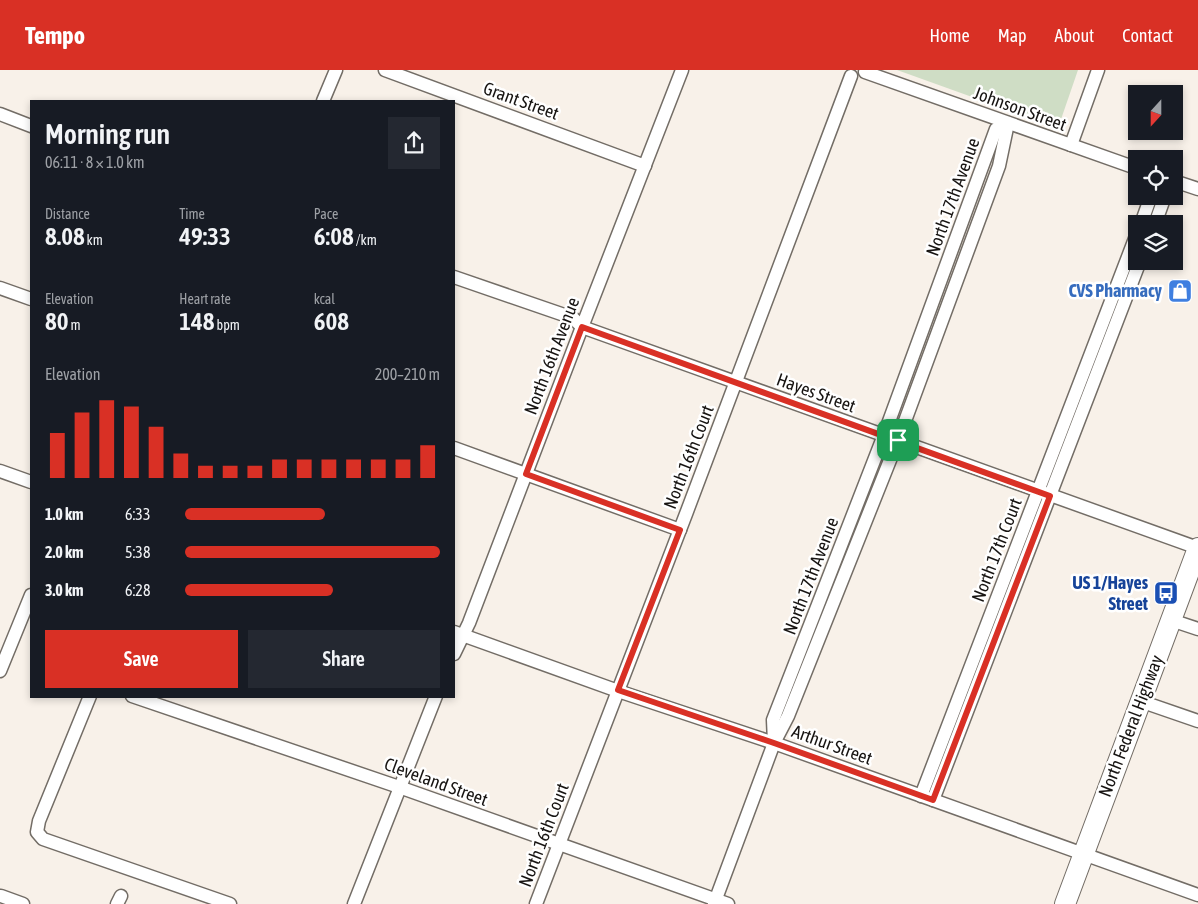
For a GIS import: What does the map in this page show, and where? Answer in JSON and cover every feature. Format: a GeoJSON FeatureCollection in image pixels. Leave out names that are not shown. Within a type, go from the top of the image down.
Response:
{"type":"FeatureCollection","features":[{"type":"Feature","properties":{"kind":"main road","name":"North Federal Highway"},"geometry":{"type":"LineString","coordinates":[[1065,904],[1198,548]]}},
{"type":"Feature","properties":{"kind":"street"},"geometry":{"type":"LineString","coordinates":[[323,100],[336,70]]}},
{"type":"Feature","properties":{"kind":"street","name":"Grant Street"},"geometry":{"type":"LineString","coordinates":[[385,70],[645,166]]}},
{"type":"Feature","properties":{"kind":"street","name":"North 16th Avenue"},"geometry":{"type":"LineString","coordinates":[[455,650],[459,634],[526,474],[682,70]]}},
{"type":"Feature","properties":{"kind":"street"},"geometry":{"type":"LineString","coordinates":[[1072,145],[1098,70]]}},
{"type":"Feature","properties":{"kind":"street"},"geometry":{"type":"LineString","coordinates":[[848,73],[858,77],[865,71]]}},
{"type":"Feature","properties":{"kind":"street","name":"Johnson Street"},"geometry":{"type":"LineString","coordinates":[[865,71],[1128,165]]}},
{"type":"Feature","properties":{"kind":"street","name":"North 16th Court"},"geometry":{"type":"LineString","coordinates":[[536,904],[736,383],[848,73]]}},
{"type":"Feature","properties":{"kind":"street"},"geometry":{"type":"LineString","coordinates":[[0,114],[30,126]]}},
{"type":"Feature","properties":{"kind":"street","name":"North 17th Avenue"},"geometry":{"type":"LineString","coordinates":[[774,743],[773,720],[884,435],[996,129],[1008,123]]}},
{"type":"Feature","properties":{"kind":"street","name":"North 17th Avenue"},"geometry":{"type":"LineString","coordinates":[[715,902],[774,743],[788,716],[898,440],[999,166],[1008,123]]}},
{"type":"Feature","properties":{"kind":"street"},"geometry":{"type":"LineString","coordinates":[[1183,184],[1198,189]]}},
{"type":"Feature","properties":{"kind":"street","name":"North 17th Court"},"geometry":{"type":"LineString","coordinates":[[921,796],[1045,493],[1132,270]]}},
{"type":"Feature","properties":{"kind":"street","name":"Hayes Street"},"geometry":{"type":"LineString","coordinates":[[455,277],[573,318],[582,327],[1198,548]]}},
{"type":"Feature","properties":{"kind":"street"},"geometry":{"type":"LineString","coordinates":[[0,288],[30,299]]}},
{"type":"Feature","properties":{"kind":"street"},"geometry":{"type":"LineString","coordinates":[[455,448],[680,530]]}},
{"type":"Feature","properties":{"kind":"street"},"geometry":{"type":"LineString","coordinates":[[0,471],[30,482]]}},
{"type":"Feature","properties":{"kind":"street","name":"North 17th Court"},"geometry":{"type":"LineString","coordinates":[[933,800],[1045,493]]}},
{"type":"Feature","properties":{"kind":"street"},"geometry":{"type":"LineString","coordinates":[[0,671],[30,596]]}},
{"type":"Feature","properties":{"kind":"street"},"geometry":{"type":"LineString","coordinates":[[1171,620],[1198,629]]}},
{"type":"Feature","properties":{"kind":"street","name":"Arthur Street"},"geometry":{"type":"LineString","coordinates":[[459,634],[774,743],[1198,895]]}},
{"type":"Feature","properties":{"kind":"street"},"geometry":{"type":"LineString","coordinates":[[89,698],[39,821],[37,832],[43,838],[230,904]]}},
{"type":"Feature","properties":{"kind":"street","name":"Cleveland Street"},"geometry":{"type":"LineString","coordinates":[[138,698],[399,787],[715,902],[728,904]]}},
{"type":"Feature","properties":{"kind":"street"},"geometry":{"type":"LineString","coordinates":[[354,904],[435,698]]}},
{"type":"Feature","properties":{"kind":"street"},"geometry":{"type":"LineString","coordinates":[[1140,701],[1198,721]]}},
{"type":"Feature","properties":{"kind":"street"},"geometry":{"type":"LineString","coordinates":[[0,896],[23,904]]}},
{"type":"Feature","properties":{"kind":"green space"},"geometry":{"type":"Polygon","coordinates":[[[897,70],[1078,70],[1058,128],[897,70]]]}},
{"type":"Feature","properties":{"kind":"place","name":"CVS Pharmacy"},"geometry":{"type":"Point","coordinates":[1180,291]}},
{"type":"Feature","properties":{"kind":"place","name":"US 1/Hayes Street"},"geometry":{"type":"Point","coordinates":[1166,593]}},
{"type":"Feature","properties":{"kind":"route"},"geometry":{"type":"LineString","coordinates":[[582,327],[898,440],[1050,496],[933,800],[618,690],[680,530],[526,474],[582,327]]}}]}
